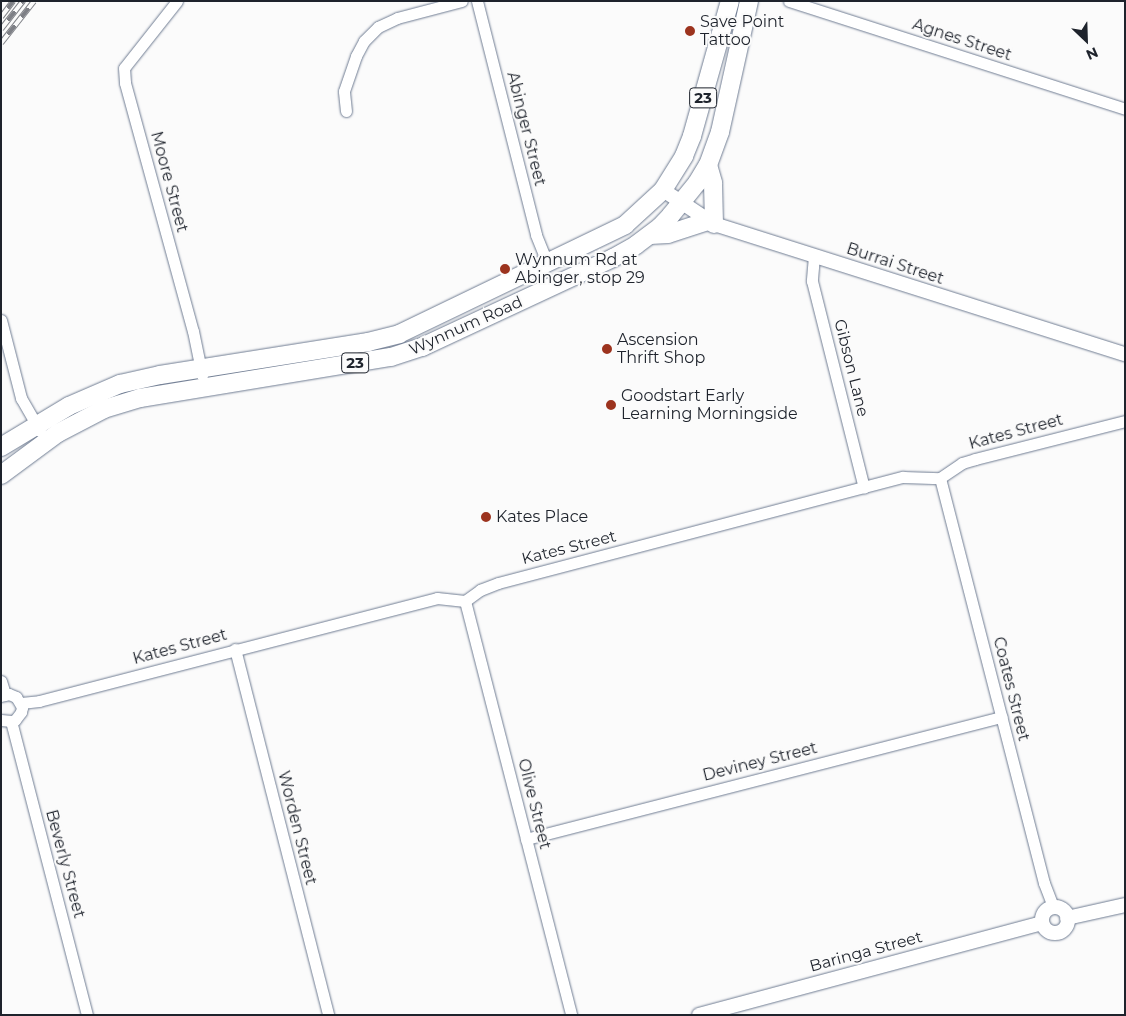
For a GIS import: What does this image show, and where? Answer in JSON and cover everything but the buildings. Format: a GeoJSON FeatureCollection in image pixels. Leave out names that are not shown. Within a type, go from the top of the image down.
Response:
{"type":"FeatureCollection","features":[{"type":"Feature","properties":{"kind":"main road","name":"Wynnum Road"},"geometry":{"type":"LineString","coordinates":[[1,447],[69,406],[102,390],[140,379],[368,342],[399,334],[548,264],[625,224],[663,190],[680,163],[692,136],[730,1]]}},
{"type":"Feature","properties":{"kind":"main road","name":"Wynnum Road"},"geometry":{"type":"LineString","coordinates":[[1,475],[71,424],[104,409],[140,398],[391,357],[422,347],[613,258],[650,235],[682,203],[708,164],[720,132],[749,1]]}},
{"type":"Feature","properties":{"kind":"main road"},"geometry":{"type":"LineString","coordinates":[[650,235],[668,234],[711,222],[713,182],[708,164]]}},
{"type":"Feature","properties":{"kind":"street","name":"Moore Street"},"geometry":{"type":"LineString","coordinates":[[178,1],[124,68],[201,368],[204,387]]}},
{"type":"Feature","properties":{"kind":"street"},"geometry":{"type":"LineString","coordinates":[[346,111],[344,91],[356,56],[364,41],[378,27],[397,18],[462,1]]}},
{"type":"Feature","properties":{"kind":"street","name":"Abinger Street"},"geometry":{"type":"LineString","coordinates":[[477,1],[536,236],[548,264]]}},
{"type":"Feature","properties":{"kind":"street","name":"Agnes Street"},"geometry":{"type":"LineString","coordinates":[[789,1],[1125,109]]}},
{"type":"Feature","properties":{"kind":"street","name":"Burrai Street"},"geometry":{"type":"LineString","coordinates":[[663,190],[711,222],[1125,354]]}},
{"type":"Feature","properties":{"kind":"street","name":"Gibson Lane"},"geometry":{"type":"LineString","coordinates":[[814,256],[812,281],[864,488]]}},
{"type":"Feature","properties":{"kind":"street"},"geometry":{"type":"LineString","coordinates":[[1,320],[21,398],[46,441]]}},
{"type":"Feature","properties":{"kind":"street","name":"Kates Street"},"geometry":{"type":"LineString","coordinates":[[21,703],[437,598],[464,601],[480,590],[498,583],[911,476],[940,478],[962,464],[975,459],[1124,422]]}},
{"type":"Feature","properties":{"kind":"street","name":"Coates Street"},"geometry":{"type":"LineString","coordinates":[[940,478],[1044,883],[1053,907]]}},
{"type":"Feature","properties":{"kind":"street","name":"Olive Street"},"geometry":{"type":"LineString","coordinates":[[464,601],[570,1015]]}},
{"type":"Feature","properties":{"kind":"street","name":"Worden Street"},"geometry":{"type":"LineString","coordinates":[[235,649],[328,1015]]}},
{"type":"Feature","properties":{"kind":"street"},"geometry":{"type":"LineString","coordinates":[[1,681],[3,695],[12,695],[21,703],[21,712],[6,721]]}},
{"type":"Feature","properties":{"kind":"street","name":"Deviney Street"},"geometry":{"type":"LineString","coordinates":[[526,839],[1002,717]]}},
{"type":"Feature","properties":{"kind":"street","name":"Beverly Street"},"geometry":{"type":"LineString","coordinates":[[6,721],[87,1015]]}},
{"type":"Feature","properties":{"kind":"street"},"geometry":{"type":"LineString","coordinates":[[1067,918],[1125,905]]}},
{"type":"Feature","properties":{"kind":"street"},"geometry":{"type":"LineString","coordinates":[[1053,907],[1062,909],[1067,918],[1066,926],[1057,932],[1048,931],[1042,923],[1045,910],[1053,907]]}},
{"type":"Feature","properties":{"kind":"street","name":"Baringa Street"},"geometry":{"type":"LineString","coordinates":[[700,1015],[1042,923]]}},
{"type":"Feature","properties":{"kind":"railway"},"geometry":{"type":"LineString","coordinates":[[1,17],[13,1]]}},
{"type":"Feature","properties":{"kind":"railway"},"geometry":{"type":"LineString","coordinates":[[1,29],[23,1]]}},
{"type":"Feature","properties":{"kind":"railway"},"geometry":{"type":"LineString","coordinates":[[1,43],[34,1]]}},
{"type":"Feature","properties":{"kind":"place","name":"Save Point Tattoo"},"geometry":{"type":"Point","coordinates":[690,31]}},
{"type":"Feature","properties":{"kind":"place","name":"Wynnum Rd at Abinger, stop 29"},"geometry":{"type":"Point","coordinates":[505,269]}},
{"type":"Feature","properties":{"kind":"place","name":"Ascension Thrift Shop"},"geometry":{"type":"Point","coordinates":[607,349]}},
{"type":"Feature","properties":{"kind":"place","name":"Goodstart Early Learning Morningside"},"geometry":{"type":"Point","coordinates":[611,405]}},
{"type":"Feature","properties":{"kind":"place","name":"Kates Place"},"geometry":{"type":"Point","coordinates":[486,517]}}]}
